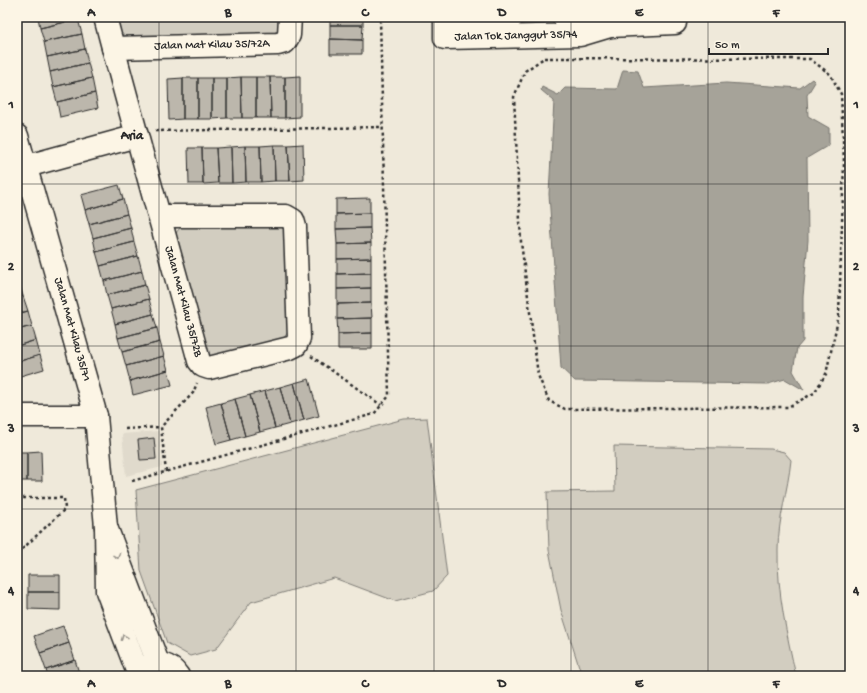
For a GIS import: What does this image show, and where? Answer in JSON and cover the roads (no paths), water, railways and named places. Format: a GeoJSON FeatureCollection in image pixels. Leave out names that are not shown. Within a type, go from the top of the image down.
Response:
{"type":"FeatureCollection","features":[{"type":"Feature","properties":{"kind":"street"},"geometry":{"type":"LineString","coordinates":[[26,166],[137,136],[105,17]]}},
{"type":"Feature","properties":{"kind":"street","name":"Jalan Mat Kilau 35/72A"},"geometry":{"type":"LineString","coordinates":[[113,48],[278,44],[285,42],[289,35],[290,17]]}},
{"type":"Feature","properties":{"kind":"street","name":"Jalan Tok Janggut 35/74"},"geometry":{"type":"LineString","coordinates":[[473,24],[512,17]]}},
{"type":"Feature","properties":{"kind":"street","name":"Jalan Tok Janggut 35/74"},"geometry":{"type":"LineString","coordinates":[[564,17],[580,17],[610,26]]}},
{"type":"Feature","properties":{"kind":"street","name":"Jalan Tok Janggut 35/74"},"geometry":{"type":"LineString","coordinates":[[445,25],[473,24],[580,35],[610,26],[675,20]]}},
{"type":"Feature","properties":{"kind":"street","name":"Jalan Mat Kilau 35/71"},"geometry":{"type":"LineString","coordinates":[[17,136],[96,416],[106,527],[107,591],[138,675]]}},
{"type":"Feature","properties":{"kind":"street","name":"Jalan Mat Kilau 35/72B"},"geometry":{"type":"LineString","coordinates":[[137,136],[159,216],[199,361],[203,366],[209,368],[290,348],[296,345],[299,338],[295,227],[293,220],[286,216],[159,216]]}},
{"type":"Feature","properties":{"kind":"street"},"geometry":{"type":"LineString","coordinates":[[17,416],[96,416]]}},
{"type":"Feature","properties":{"kind":"street","name":"Jalan Mat Kilau 35/71"},"geometry":{"type":"LineString","coordinates":[[106,527],[158,663]]}},
{"type":"Feature","properties":{"kind":"street"},"geometry":{"type":"LineString","coordinates":[[138,675],[150,664],[158,663],[173,669],[178,676]]}},
{"type":"Feature","properties":{"kind":"district","name":"Aria"},"geometry":{"type":"Point","coordinates":[132,136]}}]}
